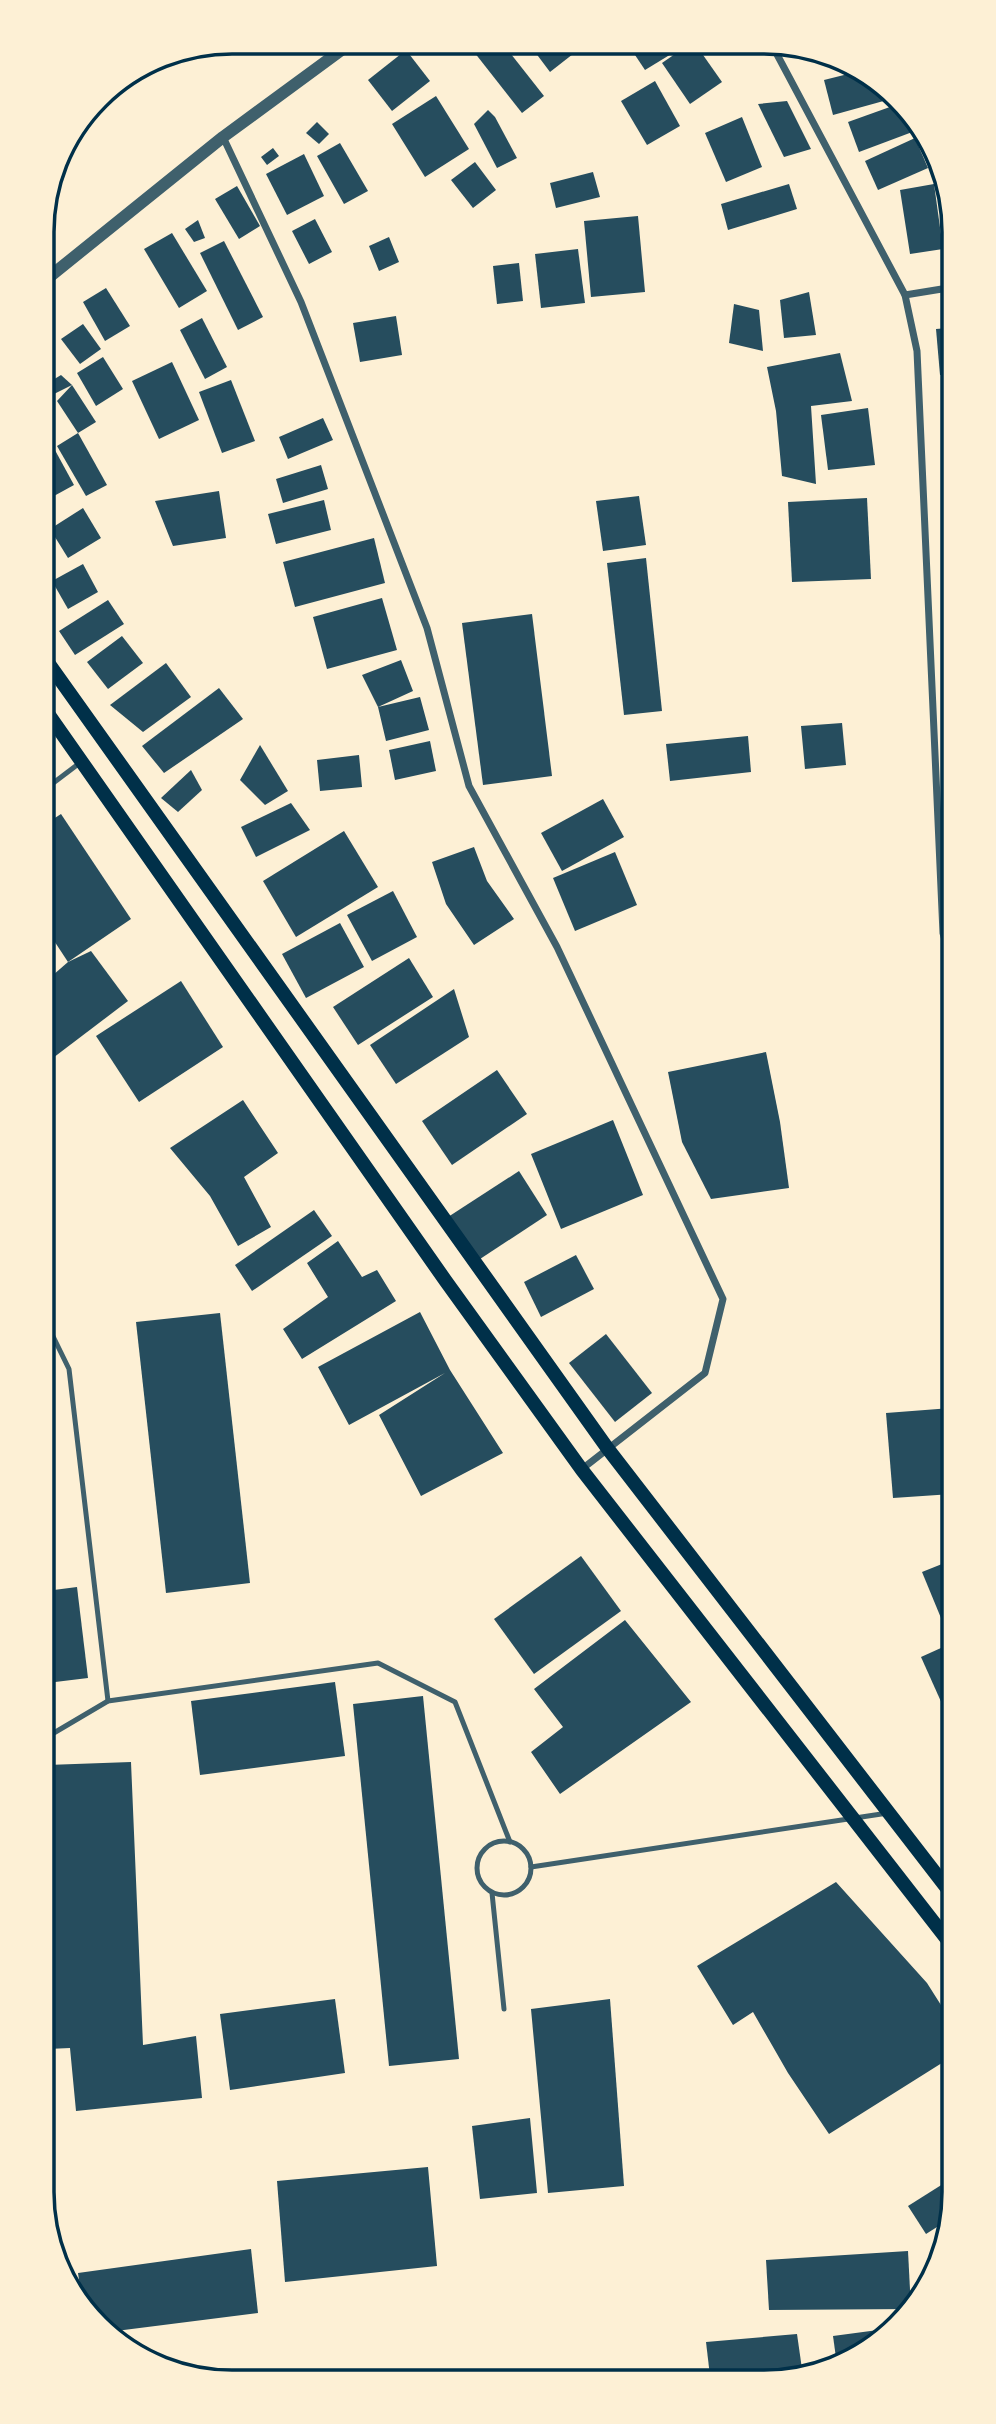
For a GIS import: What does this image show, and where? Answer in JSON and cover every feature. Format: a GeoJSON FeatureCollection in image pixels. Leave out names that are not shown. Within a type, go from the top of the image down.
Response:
{"type":"FeatureCollection","features":[{"type":"Feature","properties":{"kind":"main road"},"geometry":{"type":"LineString","coordinates":[[55,671],[608,1449],[941,1880]]}},
{"type":"Feature","properties":{"kind":"main road"},"geometry":{"type":"LineString","coordinates":[[55,724],[582,1470],[941,1931]]}},
{"type":"Feature","properties":{"kind":"street"},"geometry":{"type":"LineString","coordinates":[[55,272],[223,137],[336,54]]}},
{"type":"Feature","properties":{"kind":"street"},"geometry":{"type":"LineString","coordinates":[[777,55],[905,295],[917,351],[942,903]]}},
{"type":"Feature","properties":{"kind":"street"},"geometry":{"type":"LineString","coordinates":[[223,137],[300,302],[426,628],[469,786],[557,947],[723,1299],[705,1373],[582,1470]]}},
{"type":"Feature","properties":{"kind":"street"},"geometry":{"type":"LineString","coordinates":[[905,295],[942,289]]}},
{"type":"Feature","properties":{"kind":"lane"},"geometry":{"type":"LineString","coordinates":[[55,782],[81,762]]}},
{"type":"Feature","properties":{"kind":"lane"},"geometry":{"type":"LineString","coordinates":[[54,1339],[69,1369],[108,1702]]}},
{"type":"Feature","properties":{"kind":"lane"},"geometry":{"type":"LineString","coordinates":[[54,1733],[108,1702],[378,1663],[455,1702],[510,1842],[524,1851],[531,1867],[526,1884],[519,1890],[502,1895],[492,1893],[480,1880],[477,1863],[486,1847],[493,1843],[510,1842]]}},
{"type":"Feature","properties":{"kind":"lane"},"geometry":{"type":"LineString","coordinates":[[531,1867],[891,1813]]}},
{"type":"Feature","properties":{"kind":"lane"},"geometry":{"type":"LineString","coordinates":[[492,1893],[504,2009]]}},
{"type":"Feature","properties":{"kind":"building"},"geometry":{"type":"Polygon","coordinates":[[[401,54],[409,54],[430,81],[392,111],[368,80],[401,54]]]}},
{"type":"Feature","properties":{"kind":"building"},"geometry":{"type":"Polygon","coordinates":[[[476,54],[511,54],[544,96],[522,113],[476,54]]]}},
{"type":"Feature","properties":{"kind":"building"},"geometry":{"type":"Polygon","coordinates":[[[536,54],[573,54],[550,72],[536,54]]]}},
{"type":"Feature","properties":{"kind":"building"},"geometry":{"type":"Polygon","coordinates":[[[634,54],[671,54],[645,70],[634,54]]]}},
{"type":"Feature","properties":{"kind":"building"},"geometry":{"type":"Polygon","coordinates":[[[675,54],[702,54],[722,82],[690,104],[662,63],[675,54]]]}},
{"type":"Feature","properties":{"kind":"building"},"geometry":{"type":"Polygon","coordinates":[[[846,75],[884,101],[833,115],[824,80],[846,75]]]}},
{"type":"Feature","properties":{"kind":"building"},"geometry":{"type":"Polygon","coordinates":[[[655,81],[680,126],[647,145],[621,101],[655,81]]]}},
{"type":"Feature","properties":{"kind":"building"},"geometry":{"type":"Polygon","coordinates":[[[436,96],[469,149],[425,177],[392,124],[436,96]]]}},
{"type":"Feature","properties":{"kind":"building"},"geometry":{"type":"Polygon","coordinates":[[[787,101],[811,149],[784,157],[758,104],[787,101]]]}},
{"type":"Feature","properties":{"kind":"building"},"geometry":{"type":"Polygon","coordinates":[[[891,107],[911,133],[859,152],[848,122],[891,107]]]}},
{"type":"Feature","properties":{"kind":"building"},"geometry":{"type":"Polygon","coordinates":[[[488,110],[495,117],[517,158],[497,168],[474,124],[488,110]]]}},
{"type":"Feature","properties":{"kind":"building"},"geometry":{"type":"Polygon","coordinates":[[[742,117],[762,167],[726,182],[705,133],[742,117]]]}},
{"type":"Feature","properties":{"kind":"building"},"geometry":{"type":"Polygon","coordinates":[[[317,122],[329,134],[319,144],[306,133],[317,122]]]}},
{"type":"Feature","properties":{"kind":"building"},"geometry":{"type":"Polygon","coordinates":[[[915,138],[928,168],[878,190],[865,161],[915,138]]]}},
{"type":"Feature","properties":{"kind":"building"},"geometry":{"type":"Polygon","coordinates":[[[340,143],[368,191],[344,204],[317,156],[340,143]]]}},
{"type":"Feature","properties":{"kind":"building"},"geometry":{"type":"Polygon","coordinates":[[[273,148],[279,156],[267,165],[261,157],[273,148]]]}},
{"type":"Feature","properties":{"kind":"building"},"geometry":{"type":"Polygon","coordinates":[[[304,154],[324,196],[287,215],[266,174],[304,154]]]}},
{"type":"Feature","properties":{"kind":"building"},"geometry":{"type":"Polygon","coordinates":[[[475,162],[496,190],[473,208],[451,180],[475,162]]]}},
{"type":"Feature","properties":{"kind":"building"},"geometry":{"type":"Polygon","coordinates":[[[593,172],[600,197],[556,208],[550,183],[593,172]]]}},
{"type":"Feature","properties":{"kind":"building"},"geometry":{"type":"Polygon","coordinates":[[[789,184],[797,209],[728,230],[721,204],[789,184]]]}},
{"type":"Feature","properties":{"kind":"building"},"geometry":{"type":"Polygon","coordinates":[[[934,184],[942,249],[910,254],[900,190],[934,184]]]}},
{"type":"Feature","properties":{"kind":"building"},"geometry":{"type":"Polygon","coordinates":[[[237,186],[260,226],[239,239],[215,199],[237,186]]]}},
{"type":"Feature","properties":{"kind":"building"},"geometry":{"type":"Polygon","coordinates":[[[638,216],[645,292],[591,297],[584,221],[638,216]]]}},
{"type":"Feature","properties":{"kind":"building"},"geometry":{"type":"Polygon","coordinates":[[[315,219],[332,252],[309,264],[292,231],[315,219]]]}},
{"type":"Feature","properties":{"kind":"building"},"geometry":{"type":"Polygon","coordinates":[[[198,220],[205,238],[194,242],[185,229],[198,220]]]}},
{"type":"Feature","properties":{"kind":"building"},"geometry":{"type":"Polygon","coordinates":[[[172,233],[207,291],[179,308],[144,249],[172,233]]]}},
{"type":"Feature","properties":{"kind":"building"},"geometry":{"type":"Polygon","coordinates":[[[389,237],[399,262],[379,271],[369,246],[389,237]]]}},
{"type":"Feature","properties":{"kind":"building"},"geometry":{"type":"Polygon","coordinates":[[[224,241],[263,317],[238,330],[200,253],[224,241]]]}},
{"type":"Feature","properties":{"kind":"building"},"geometry":{"type":"Polygon","coordinates":[[[578,249],[585,303],[541,308],[535,254],[578,249]]]}},
{"type":"Feature","properties":{"kind":"building"},"geometry":{"type":"Polygon","coordinates":[[[519,263],[523,301],[497,304],[493,266],[519,263]]]}},
{"type":"Feature","properties":{"kind":"building"},"geometry":{"type":"Polygon","coordinates":[[[106,288],[130,326],[105,341],[83,302],[106,288]]]}},
{"type":"Feature","properties":{"kind":"building"},"geometry":{"type":"Polygon","coordinates":[[[809,292],[816,335],[784,338],[780,300],[809,292]]]}},
{"type":"Feature","properties":{"kind":"building"},"geometry":{"type":"Polygon","coordinates":[[[734,304],[759,310],[763,351],[729,343],[734,304]]]}},
{"type":"Feature","properties":{"kind":"building"},"geometry":{"type":"Polygon","coordinates":[[[396,316],[402,355],[360,362],[353,323],[396,316]]]}},
{"type":"Feature","properties":{"kind":"building"},"geometry":{"type":"Polygon","coordinates":[[[202,318],[227,367],[205,379],[180,330],[202,318]]]}},
{"type":"Feature","properties":{"kind":"building"},"geometry":{"type":"Polygon","coordinates":[[[83,324],[101,349],[80,364],[61,339],[83,324]]]}},
{"type":"Feature","properties":{"kind":"building"},"geometry":{"type":"Polygon","coordinates":[[[936,329],[942,329],[942,375],[940,375],[936,329]]]}},
{"type":"Feature","properties":{"kind":"building"},"geometry":{"type":"Polygon","coordinates":[[[840,353],[852,401],[811,406],[816,484],[782,476],[776,411],[767,367],[840,353]]]}},
{"type":"Feature","properties":{"kind":"building"},"geometry":{"type":"Polygon","coordinates":[[[103,357],[123,389],[96,406],[77,373],[103,357]]]}},
{"type":"Feature","properties":{"kind":"building"},"geometry":{"type":"Polygon","coordinates":[[[172,362],[199,420],[159,439],[132,381],[172,362]]]}},
{"type":"Feature","properties":{"kind":"building"},"geometry":{"type":"Polygon","coordinates":[[[61,375],[72,385],[55,394],[55,379],[61,375]]]}},
{"type":"Feature","properties":{"kind":"building"},"geometry":{"type":"Polygon","coordinates":[[[231,380],[255,441],[222,453],[199,392],[231,380]]]}},
{"type":"Feature","properties":{"kind":"building"},"geometry":{"type":"Polygon","coordinates":[[[72,385],[96,422],[78,433],[57,401],[72,385]]]}},
{"type":"Feature","properties":{"kind":"building"},"geometry":{"type":"Polygon","coordinates":[[[868,408],[875,465],[828,470],[821,415],[868,408]]]}},
{"type":"Feature","properties":{"kind":"building"},"geometry":{"type":"Polygon","coordinates":[[[323,418],[333,440],[288,459],[279,437],[323,418]]]}},
{"type":"Feature","properties":{"kind":"building"},"geometry":{"type":"Polygon","coordinates":[[[78,433],[107,485],[86,496],[57,446],[78,433]]]}},
{"type":"Feature","properties":{"kind":"building"},"geometry":{"type":"Polygon","coordinates":[[[55,450],[74,485],[55,495],[55,450]]]}},
{"type":"Feature","properties":{"kind":"building"},"geometry":{"type":"Polygon","coordinates":[[[321,465],[328,489],[283,503],[276,479],[321,465]]]}},
{"type":"Feature","properties":{"kind":"building"},"geometry":{"type":"Polygon","coordinates":[[[219,491],[226,538],[173,546],[155,501],[219,491]]]}},
{"type":"Feature","properties":{"kind":"building"},"geometry":{"type":"Polygon","coordinates":[[[639,496],[646,545],[603,551],[596,501],[639,496]]]}},
{"type":"Feature","properties":{"kind":"building"},"geometry":{"type":"Polygon","coordinates":[[[867,498],[871,579],[792,582],[788,502],[867,498]]]}},
{"type":"Feature","properties":{"kind":"building"},"geometry":{"type":"Polygon","coordinates":[[[324,500],[331,530],[276,544],[268,514],[324,500]]]}},
{"type":"Feature","properties":{"kind":"building"},"geometry":{"type":"Polygon","coordinates":[[[83,508],[101,538],[68,558],[55,537],[55,526],[83,508]]]}},
{"type":"Feature","properties":{"kind":"building"},"geometry":{"type":"Polygon","coordinates":[[[374,538],[385,583],[295,607],[283,562],[374,538]]]}},
{"type":"Feature","properties":{"kind":"building"},"geometry":{"type":"Polygon","coordinates":[[[646,558],[662,711],[624,715],[607,563],[646,558]]]}},
{"type":"Feature","properties":{"kind":"building"},"geometry":{"type":"Polygon","coordinates":[[[83,564],[98,592],[68,609],[55,586],[55,579],[83,564]]]}},
{"type":"Feature","properties":{"kind":"building"},"geometry":{"type":"Polygon","coordinates":[[[382,598],[397,650],[327,669],[313,617],[382,598]]]}},
{"type":"Feature","properties":{"kind":"building"},"geometry":{"type":"Polygon","coordinates":[[[108,600],[124,624],[75,655],[59,631],[108,600]]]}},
{"type":"Feature","properties":{"kind":"building"},"geometry":{"type":"Polygon","coordinates":[[[532,614],[552,776],[483,785],[462,623],[532,614]]]}},
{"type":"Feature","properties":{"kind":"building"},"geometry":{"type":"Polygon","coordinates":[[[122,636],[143,663],[108,689],[87,662],[122,636]]]}},
{"type":"Feature","properties":{"kind":"building"},"geometry":{"type":"Polygon","coordinates":[[[401,660],[413,691],[378,707],[362,675],[401,660]]]}},
{"type":"Feature","properties":{"kind":"building"},"geometry":{"type":"Polygon","coordinates":[[[166,663],[191,697],[143,732],[110,705],[166,663]]]}},
{"type":"Feature","properties":{"kind":"building"},"geometry":{"type":"Polygon","coordinates":[[[219,688],[243,719],[164,773],[142,746],[219,688]]]}},
{"type":"Feature","properties":{"kind":"building"},"geometry":{"type":"Polygon","coordinates":[[[420,697],[429,730],[386,741],[378,707],[420,697]]]}},
{"type":"Feature","properties":{"kind":"building"},"geometry":{"type":"Polygon","coordinates":[[[842,723],[846,765],[805,769],[801,726],[842,723]]]}},
{"type":"Feature","properties":{"kind":"building"},"geometry":{"type":"Polygon","coordinates":[[[748,736],[751,772],[670,781],[666,744],[748,736]]]}},
{"type":"Feature","properties":{"kind":"building"},"geometry":{"type":"Polygon","coordinates":[[[430,741],[436,771],[395,780],[389,750],[430,741]]]}},
{"type":"Feature","properties":{"kind":"building"},"geometry":{"type":"Polygon","coordinates":[[[260,745],[288,791],[265,805],[240,780],[260,745]]]}},
{"type":"Feature","properties":{"kind":"building"},"geometry":{"type":"Polygon","coordinates":[[[359,755],[362,787],[320,791],[317,760],[359,755]]]}},
{"type":"Feature","properties":{"kind":"building"},"geometry":{"type":"Polygon","coordinates":[[[191,770],[202,790],[178,812],[161,798],[191,770]]]}},
{"type":"Feature","properties":{"kind":"building"},"geometry":{"type":"Polygon","coordinates":[[[603,799],[624,837],[562,871],[541,833],[603,799]]]}},
{"type":"Feature","properties":{"kind":"building"},"geometry":{"type":"Polygon","coordinates":[[[291,803],[310,830],[256,857],[241,827],[291,803]]]}},
{"type":"Feature","properties":{"kind":"building"},"geometry":{"type":"Polygon","coordinates":[[[61,814],[131,919],[68,962],[55,942],[55,818],[61,814]]]}},
{"type":"Feature","properties":{"kind":"building"},"geometry":{"type":"Polygon","coordinates":[[[344,831],[378,887],[296,937],[263,881],[344,831]]]}},
{"type":"Feature","properties":{"kind":"building"},"geometry":{"type":"Polygon","coordinates":[[[474,847],[487,881],[514,919],[474,945],[446,904],[432,862],[474,847]]]}},
{"type":"Feature","properties":{"kind":"building"},"geometry":{"type":"Polygon","coordinates":[[[615,852],[637,905],[575,931],[553,878],[615,852]]]}},
{"type":"Feature","properties":{"kind":"building"},"geometry":{"type":"Polygon","coordinates":[[[393,891],[417,937],[372,961],[347,915],[393,891]]]}},
{"type":"Feature","properties":{"kind":"building"},"geometry":{"type":"Polygon","coordinates":[[[340,923],[364,967],[306,998],[282,954],[340,923]]]}},
{"type":"Feature","properties":{"kind":"building"},"geometry":{"type":"Polygon","coordinates":[[[91,951],[128,1001],[55,1057],[55,974],[68,962],[91,951]]]}},
{"type":"Feature","properties":{"kind":"building"},"geometry":{"type":"Polygon","coordinates":[[[409,958],[433,997],[358,1045],[333,1007],[409,958]]]}},
{"type":"Feature","properties":{"kind":"building"},"geometry":{"type":"Polygon","coordinates":[[[181,981],[223,1047],[139,1102],[96,1036],[181,981]]]}},
{"type":"Feature","properties":{"kind":"building"},"geometry":{"type":"Polygon","coordinates":[[[454,989],[469,1037],[396,1084],[370,1045],[454,989]]]}},
{"type":"Feature","properties":{"kind":"building"},"geometry":{"type":"Polygon","coordinates":[[[766,1052],[780,1122],[789,1188],[711,1199],[682,1142],[668,1072],[766,1052]]]}},
{"type":"Feature","properties":{"kind":"building"},"geometry":{"type":"Polygon","coordinates":[[[497,1070],[527,1114],[452,1165],[422,1121],[497,1070]]]}},
{"type":"Feature","properties":{"kind":"building"},"geometry":{"type":"Polygon","coordinates":[[[243,1100],[278,1153],[244,1177],[271,1227],[238,1246],[210,1196],[170,1148],[243,1100]]]}},
{"type":"Feature","properties":{"kind":"building"},"geometry":{"type":"Polygon","coordinates":[[[613,1120],[643,1195],[561,1229],[531,1154],[613,1120]]]}},
{"type":"Feature","properties":{"kind":"building"},"geometry":{"type":"Polygon","coordinates":[[[519,1171],[547,1215],[477,1261],[448,1217],[519,1171]]]}},
{"type":"Feature","properties":{"kind":"building"},"geometry":{"type":"Polygon","coordinates":[[[314,1210],[332,1236],[252,1291],[235,1265],[314,1210]]]}},
{"type":"Feature","properties":{"kind":"building"},"geometry":{"type":"Polygon","coordinates":[[[338,1241],[362,1277],[377,1270],[396,1301],[302,1359],[283,1329],[328,1297],[307,1263],[338,1241]]]}},
{"type":"Feature","properties":{"kind":"building"},"geometry":{"type":"Polygon","coordinates":[[[576,1255],[594,1289],[541,1317],[524,1282],[576,1255]]]}},
{"type":"Feature","properties":{"kind":"building"},"geometry":{"type":"Polygon","coordinates":[[[420,1312],[450,1370],[503,1453],[421,1496],[379,1415],[445,1373],[349,1425],[318,1367],[420,1312]]]}},
{"type":"Feature","properties":{"kind":"building"},"geometry":{"type":"Polygon","coordinates":[[[220,1313],[250,1583],[166,1593],[136,1322],[220,1313]]]}},
{"type":"Feature","properties":{"kind":"building"},"geometry":{"type":"Polygon","coordinates":[[[606,1334],[652,1393],[615,1422],[569,1363],[606,1334]]]}},
{"type":"Feature","properties":{"kind":"building"},"geometry":{"type":"Polygon","coordinates":[[[941,1409],[941,1495],[893,1498],[886,1413],[941,1409]]]}},
{"type":"Feature","properties":{"kind":"building"},"geometry":{"type":"Polygon","coordinates":[[[581,1556],[621,1611],[534,1674],[494,1619],[581,1556]]]}},
{"type":"Feature","properties":{"kind":"building"},"geometry":{"type":"Polygon","coordinates":[[[941,1564],[941,1619],[922,1572],[941,1564]]]}},
{"type":"Feature","properties":{"kind":"building"},"geometry":{"type":"Polygon","coordinates":[[[77,1587],[88,1678],[54,1682],[54,1590],[77,1587]]]}},
{"type":"Feature","properties":{"kind":"building"},"geometry":{"type":"Polygon","coordinates":[[[625,1620],[691,1702],[560,1794],[531,1752],[563,1727],[534,1689],[625,1620]]]}},
{"type":"Feature","properties":{"kind":"building"},"geometry":{"type":"Polygon","coordinates":[[[941,1648],[941,1702],[921,1657],[941,1648]]]}},
{"type":"Feature","properties":{"kind":"building"},"geometry":{"type":"Polygon","coordinates":[[[335,1682],[345,1756],[200,1775],[191,1701],[335,1682]]]}},
{"type":"Feature","properties":{"kind":"building"},"geometry":{"type":"Polygon","coordinates":[[[423,1696],[459,2059],[389,2066],[353,1704],[423,1696]]]}},
{"type":"Feature","properties":{"kind":"building"},"geometry":{"type":"Polygon","coordinates":[[[131,1762],[143,2045],[196,2036],[202,2098],[76,2111],[70,2048],[54,2049],[54,1765],[131,1762]]]}},
{"type":"Feature","properties":{"kind":"building"},"geometry":{"type":"Polygon","coordinates":[[[836,1882],[927,1983],[941,2005],[941,2064],[829,2134],[788,2073],[753,2012],[733,2025],[697,1966],[836,1882]]]}},
{"type":"Feature","properties":{"kind":"building"},"geometry":{"type":"Polygon","coordinates":[[[335,1999],[345,2073],[230,2090],[220,2014],[335,1999]]]}},
{"type":"Feature","properties":{"kind":"building"},"geometry":{"type":"Polygon","coordinates":[[[610,1999],[624,2186],[548,2193],[531,2009],[610,1999]]]}},
{"type":"Feature","properties":{"kind":"building"},"geometry":{"type":"Polygon","coordinates":[[[530,2118],[537,2193],[480,2199],[472,2126],[530,2118]]]}},
{"type":"Feature","properties":{"kind":"building"},"geometry":{"type":"Polygon","coordinates":[[[428,2167],[437,2266],[285,2282],[277,2181],[428,2167]]]}},
{"type":"Feature","properties":{"kind":"building"},"geometry":{"type":"Polygon","coordinates":[[[941,2185],[938,2226],[926,2234],[908,2206],[941,2185]]]}},
{"type":"Feature","properties":{"kind":"building"},"geometry":{"type":"Polygon","coordinates":[[[251,2249],[258,2313],[121,2330],[91,2300],[80,2283],[78,2273],[251,2249]]]}},
{"type":"Feature","properties":{"kind":"building"},"geometry":{"type":"Polygon","coordinates":[[[908,2251],[910,2292],[897,2309],[769,2310],[766,2260],[908,2251]]]}},
{"type":"Feature","properties":{"kind":"building"},"geometry":{"type":"Polygon","coordinates":[[[875,2330],[836,2354],[833,2336],[875,2330]]]}},
{"type":"Feature","properties":{"kind":"building"},"geometry":{"type":"Polygon","coordinates":[[[797,2334],[801,2365],[764,2370],[709,2370],[706,2342],[797,2334]]]}}]}
